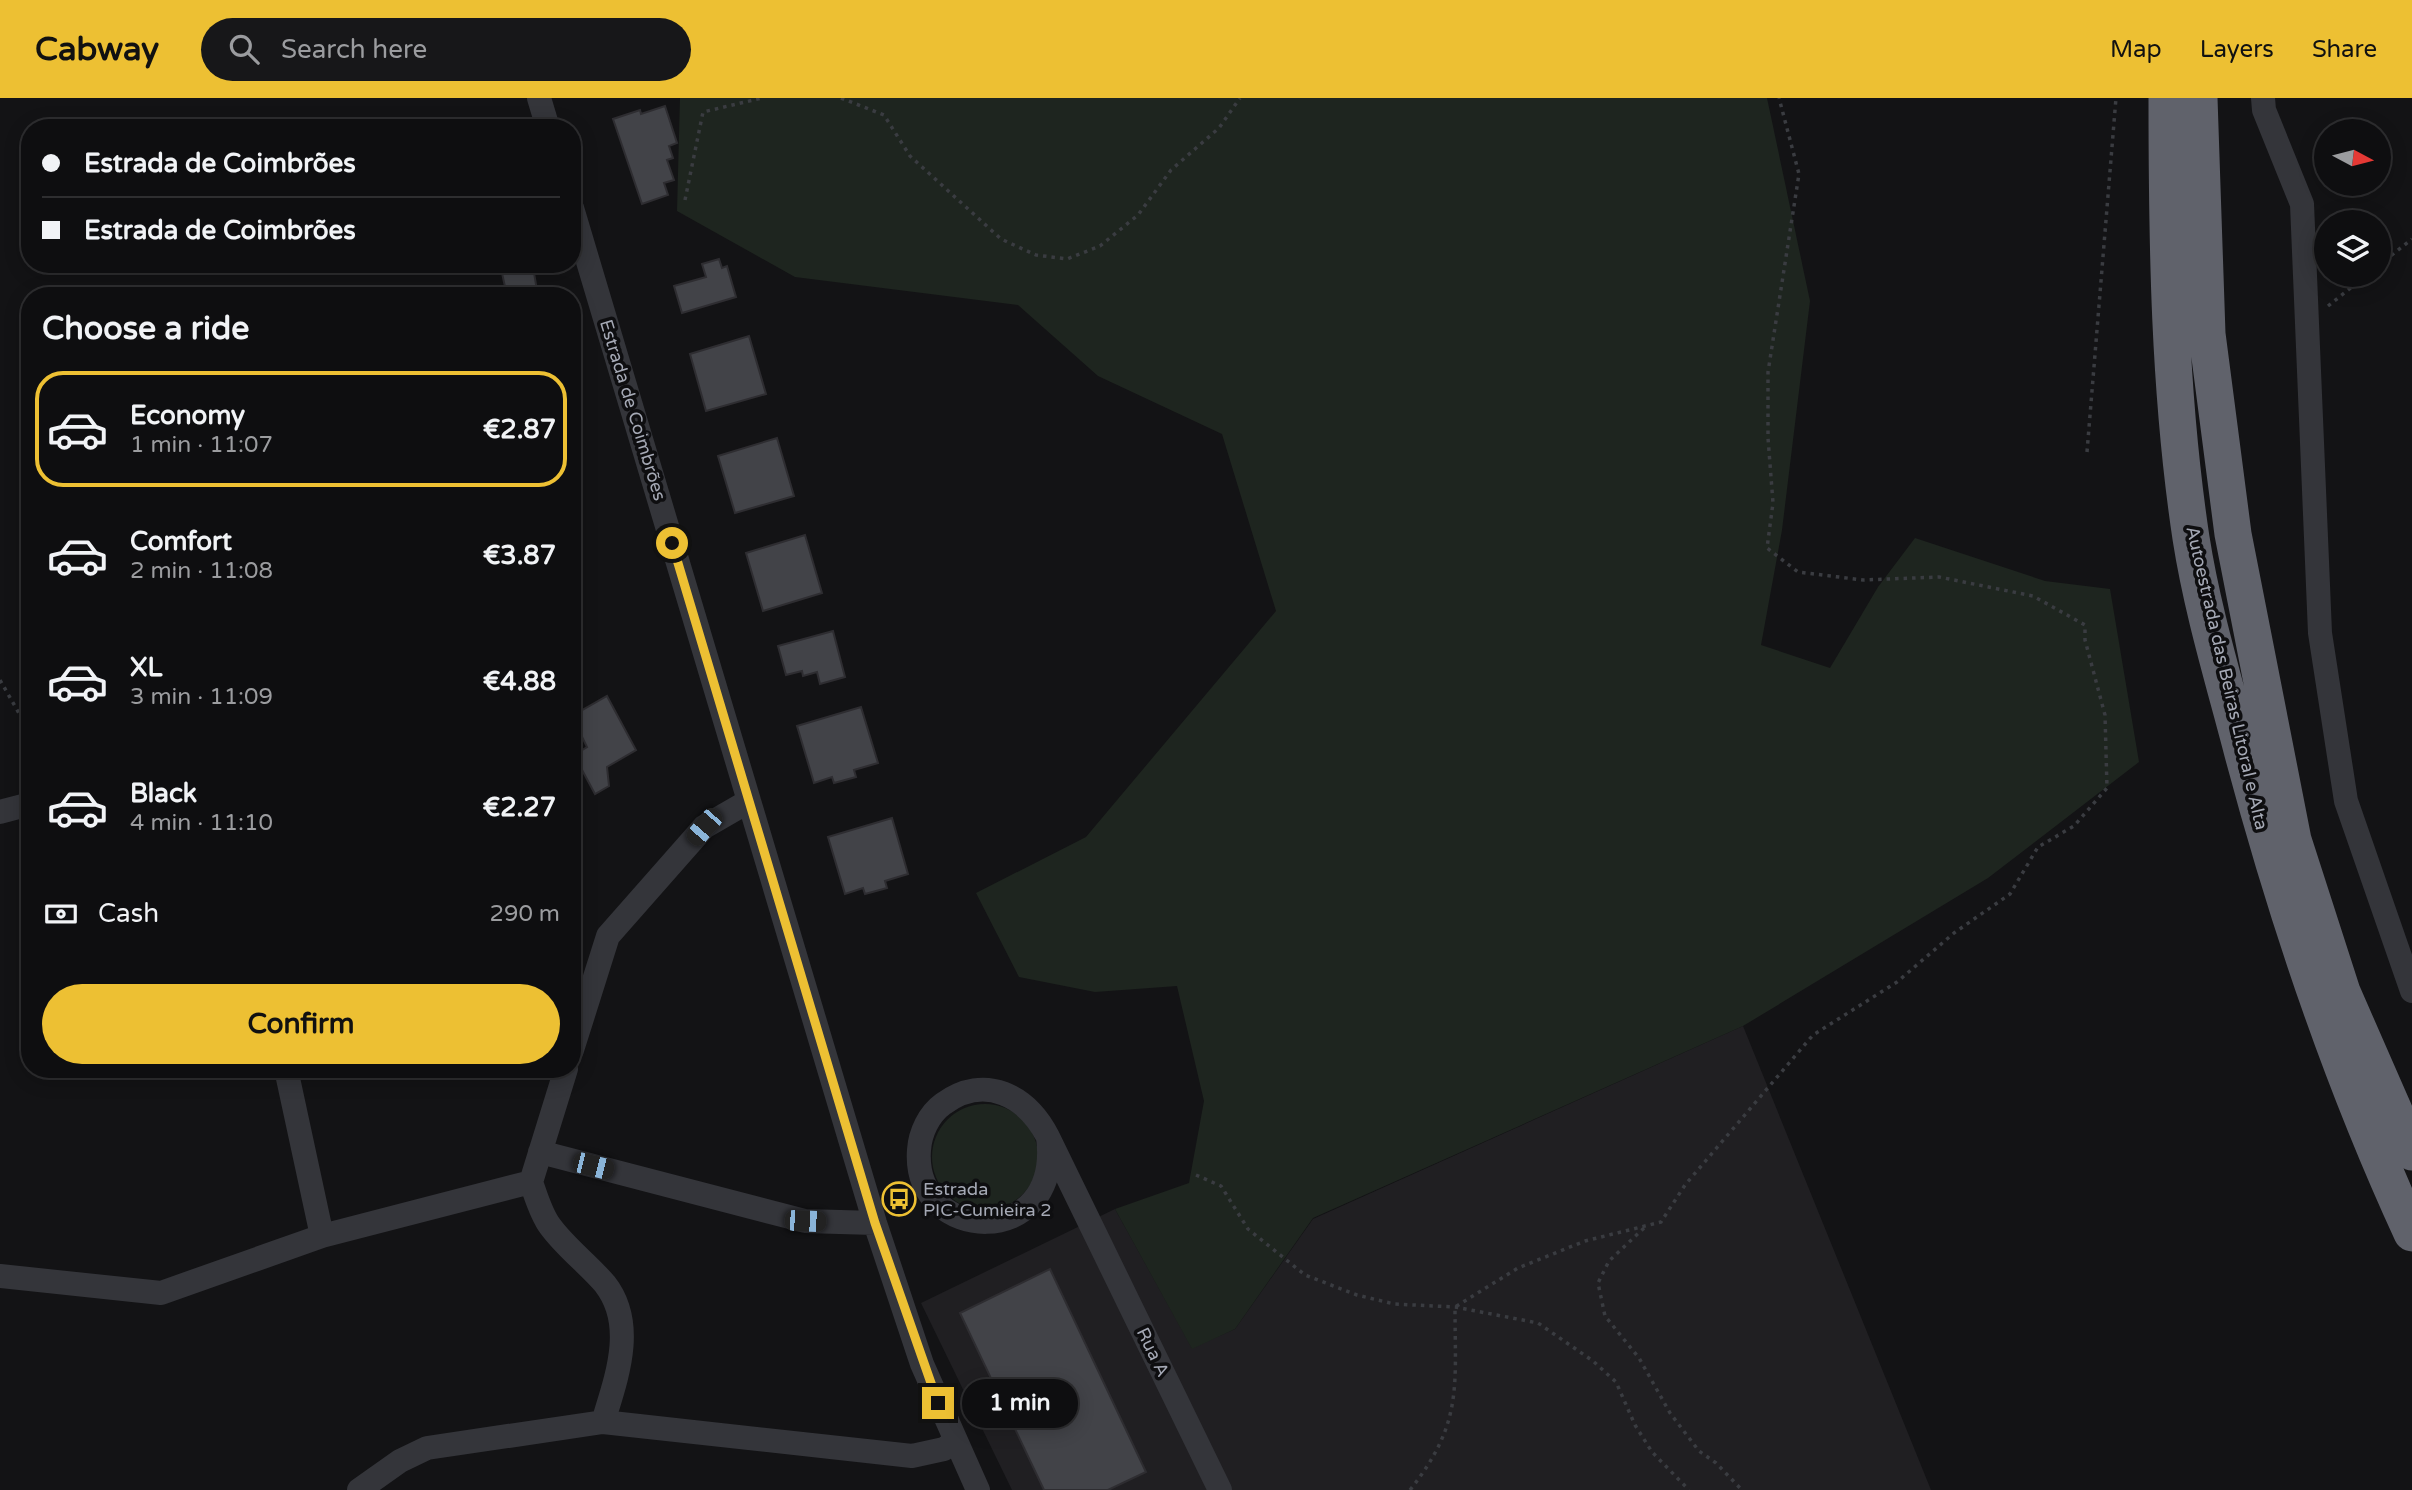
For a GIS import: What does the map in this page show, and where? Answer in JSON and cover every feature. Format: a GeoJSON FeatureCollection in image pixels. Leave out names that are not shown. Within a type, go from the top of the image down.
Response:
{"type":"FeatureCollection","features":[{"type":"Feature","properties":{"kind":"highway","name":"Autoestrada das Beiras Litoral e Alta"},"geometry":{"type":"LineString","coordinates":[[2167,98],[2169,332],[2192,540],[2230,704],[2269,851],[2318,1007],[2412,1233]]}},
{"type":"Feature","properties":{"kind":"highway","name":"Autoestrada das Beiras Litoral e Alta"},"geometry":{"type":"LineString","coordinates":[[2199,98],[2207,334],[2212,374],[2233,534],[2293,840],[2342,992],[2412,1152]]}},
{"type":"Feature","properties":{"kind":"street"},"geometry":{"type":"LineString","coordinates":[[539,98],[545,119]]}},
{"type":"Feature","properties":{"kind":"street"},"geometry":{"type":"LineString","coordinates":[[2263,98],[2264,110],[2302,204],[2320,633],[2346,801],[2412,991]]}},
{"type":"Feature","properties":{"kind":"street","name":"Estrada de Coimbrões"},"geometry":{"type":"LineString","coordinates":[[581,238],[875,1223],[922,1364],[954,1442],[978,1490]]}},
{"type":"Feature","properties":{"kind":"street"},"geometry":{"type":"LineString","coordinates":[[581,1021],[608,936],[704,827],[749,801]]}},
{"type":"Feature","properties":{"kind":"street"},"geometry":{"type":"LineString","coordinates":[[0,812],[21,806]]}},
{"type":"Feature","properties":{"kind":"street"},"geometry":{"type":"LineString","coordinates":[[288,1078],[322,1236]]}},
{"type":"Feature","properties":{"kind":"street"},"geometry":{"type":"LineString","coordinates":[[563,1078],[531,1182],[549,1225],[606,1286],[619,1311],[622,1342],[619,1370],[603,1422]]}},
{"type":"Feature","properties":{"kind":"street"},"geometry":{"type":"LineString","coordinates":[[982,1090],[1003,1093],[1023,1102],[1038,1117],[1048,1137],[1051,1159],[1046,1181],[1035,1200],[1016,1215],[996,1222],[974,1222],[953,1216],[937,1202],[924,1184],[918,1163],[919,1141],[928,1121],[942,1105],[961,1094],[982,1090]]}},
{"type":"Feature","properties":{"kind":"street","name":"Rua A"},"geometry":{"type":"LineString","coordinates":[[1048,1137],[1220,1490]]}},
{"type":"Feature","properties":{"kind":"street"},"geometry":{"type":"LineString","coordinates":[[540,1152],[805,1221],[875,1223]]}},
{"type":"Feature","properties":{"kind":"street"},"geometry":{"type":"LineString","coordinates":[[0,1276],[161,1293],[322,1236],[531,1182]]}},
{"type":"Feature","properties":{"kind":"street"},"geometry":{"type":"LineString","coordinates":[[1035,1200],[1064,1204],[1085,1215]]}},
{"type":"Feature","properties":{"kind":"street"},"geometry":{"type":"LineString","coordinates":[[359,1490],[400,1461],[427,1448],[603,1422],[912,1456],[944,1449],[954,1442]]}},
{"type":"Feature","properties":{"kind":"path"},"geometry":{"type":"LineString","coordinates":[[685,200],[703,112],[762,98]]}},
{"type":"Feature","properties":{"kind":"path"},"geometry":{"type":"LineString","coordinates":[[841,98],[884,115],[910,156],[1001,239],[1036,255],[1068,259],[1100,246],[1138,215],[1171,170],[1219,128],[1240,98]]}},
{"type":"Feature","properties":{"kind":"path"},"geometry":{"type":"LineString","coordinates":[[1455,1307],[1518,1268],[1585,1241],[1661,1222],[1685,1185],[1813,1035],[1897,982],[1954,933],[2010,894],[2038,847],[2074,826],[2107,788],[2105,715],[2085,640],[2085,625],[2033,596],[1939,577],[1863,580],[1798,572],[1767,548],[1773,503],[1768,438],[1768,372],[1799,174],[1779,98]]}},
{"type":"Feature","properties":{"kind":"path"},"geometry":{"type":"LineString","coordinates":[[2087,452],[2116,98]]}},
{"type":"Feature","properties":{"kind":"path"},"geometry":{"type":"LineString","coordinates":[[2391,256],[2412,239]]}},
{"type":"Feature","properties":{"kind":"path"},"geometry":{"type":"LineString","coordinates":[[2307,326],[2352,287]]}},
{"type":"Feature","properties":{"kind":"path"},"geometry":{"type":"LineString","coordinates":[[0,680],[21,716]]}},
{"type":"Feature","properties":{"kind":"path"},"geometry":{"type":"LineString","coordinates":[[1196,1175],[1221,1186],[1248,1229],[1305,1276],[1357,1295],[1394,1304],[1455,1307],[1538,1323],[1593,1361],[1616,1382],[1635,1425],[1652,1452],[1689,1490]]}},
{"type":"Feature","properties":{"kind":"path"},"geometry":{"type":"LineString","coordinates":[[1646,1226],[1609,1261],[1598,1283],[1605,1317],[1639,1357],[1670,1413],[1699,1451],[1742,1490]]}},
{"type":"Feature","properties":{"kind":"path"},"geometry":{"type":"LineString","coordinates":[[1410,1490],[1429,1466],[1448,1431],[1455,1397],[1455,1307]]}},
{"type":"Feature","properties":{"kind":"shaded area"},"geometry":{"type":"Polygon","coordinates":[[[680,98],[1767,98],[1810,301],[1782,530],[1761,645],[1830,668],[1878,587],[1915,538],[2045,581],[2110,589],[2139,762],[1988,878],[1743,1026],[1313,1218],[1235,1329],[1192,1349],[1115,1209],[1189,1183],[1204,1101],[1177,986],[1095,992],[1019,977],[976,893],[1086,837],[1276,611],[1222,434],[1098,376],[1018,305],[795,277],[677,211],[680,98]]]}},
{"type":"Feature","properties":{"kind":"shaded area"},"geometry":{"type":"Polygon","coordinates":[[[1743,1026],[1931,1490],[1012,1490],[921,1303],[1115,1209],[1192,1348],[1235,1329],[1313,1219],[1743,1026]]]}},
{"type":"Feature","properties":{"kind":"shaded area"},"geometry":{"type":"Polygon","coordinates":[[[985,1104],[1005,1108],[1023,1119],[1034,1137],[1038,1157],[1034,1177],[1023,1195],[1005,1206],[985,1210],[965,1206],[947,1195],[936,1177],[932,1157],[936,1137],[947,1119],[965,1108],[985,1104]]]}},
{"type":"Feature","properties":{"kind":"building"},"geometry":{"type":"Polygon","coordinates":[[[665,106],[677,143],[669,146],[673,158],[667,160],[674,180],[664,183],[668,195],[642,204],[613,119],[640,110],[641,114],[665,106]]]}},
{"type":"Feature","properties":{"kind":"building"},"geometry":{"type":"Polygon","coordinates":[[[719,259],[722,268],[727,266],[736,297],[682,313],[674,286],[706,277],[702,264],[719,259]]]}},
{"type":"Feature","properties":{"kind":"building"},"geometry":{"type":"Polygon","coordinates":[[[502,273],[534,273],[536,287],[505,287],[502,273]]]}},
{"type":"Feature","properties":{"kind":"building"},"geometry":{"type":"Polygon","coordinates":[[[749,336],[766,394],[706,411],[690,354],[749,336]]]}},
{"type":"Feature","properties":{"kind":"building"},"geometry":{"type":"Polygon","coordinates":[[[777,438],[794,496],[735,513],[718,456],[777,438]]]}},
{"type":"Feature","properties":{"kind":"building"},"geometry":{"type":"Polygon","coordinates":[[[805,535],[822,593],[763,611],[746,553],[805,535]]]}},
{"type":"Feature","properties":{"kind":"building"},"geometry":{"type":"Polygon","coordinates":[[[833,631],[845,677],[820,684],[817,672],[803,676],[802,671],[786,675],[778,646],[833,631]]]}},
{"type":"Feature","properties":{"kind":"building"},"geometry":{"type":"Polygon","coordinates":[[[607,696],[636,750],[607,767],[609,786],[595,794],[581,768],[581,751],[587,747],[581,735],[581,711],[607,696]]]}},
{"type":"Feature","properties":{"kind":"building"},"geometry":{"type":"Polygon","coordinates":[[[861,707],[878,763],[854,770],[856,777],[834,783],[832,777],[814,783],[797,726],[861,707]]]}},
{"type":"Feature","properties":{"kind":"building"},"geometry":{"type":"Polygon","coordinates":[[[892,818],[908,874],[885,881],[887,888],[865,894],[863,888],[845,894],[828,837],[892,818]]]}},
{"type":"Feature","properties":{"kind":"building"},"geometry":{"type":"Polygon","coordinates":[[[1050,1269],[1146,1472],[1108,1490],[1044,1490],[960,1313],[1050,1269]]]}},
{"type":"Feature","properties":{"kind":"place","name":"Estrada PIC-Cumieira 2"},"geometry":{"type":"Point","coordinates":[899,1199]}},
{"type":"Feature","properties":{"kind":"route"},"geometry":{"type":"LineString","coordinates":[[672,543],[875,1223],[922,1364],[938,1403]]}}]}
